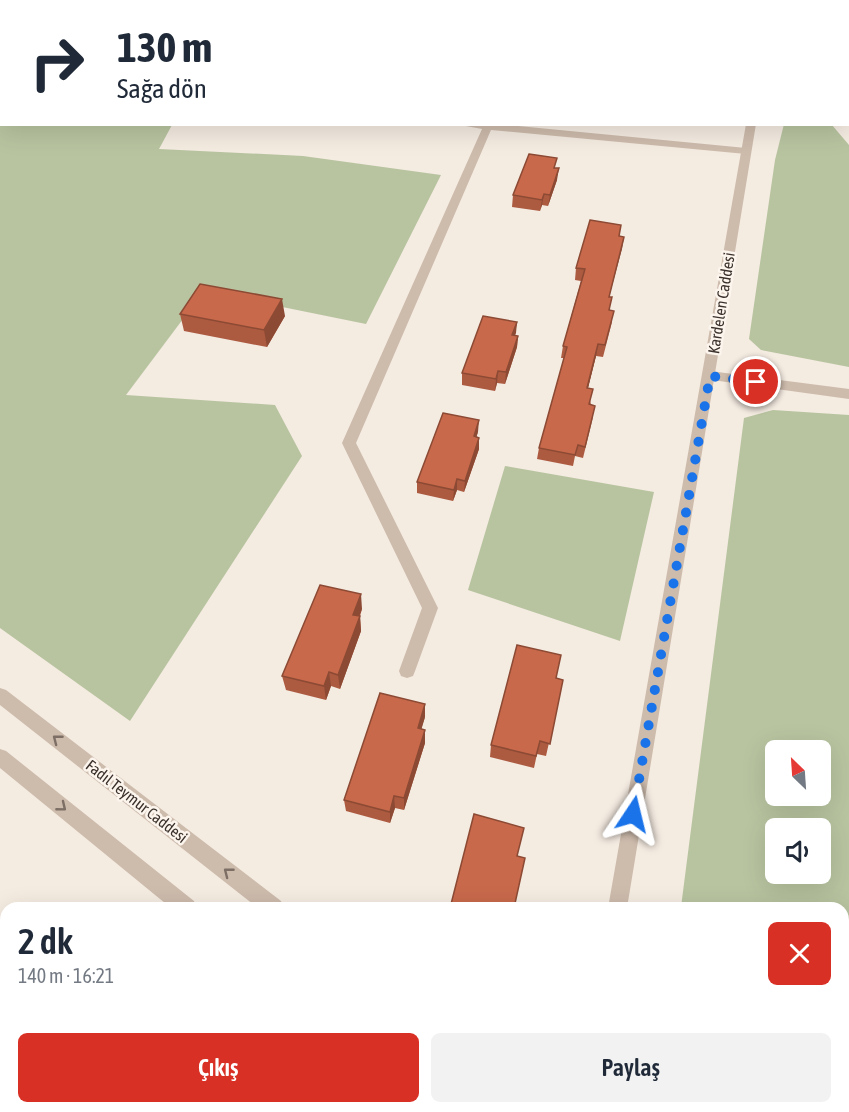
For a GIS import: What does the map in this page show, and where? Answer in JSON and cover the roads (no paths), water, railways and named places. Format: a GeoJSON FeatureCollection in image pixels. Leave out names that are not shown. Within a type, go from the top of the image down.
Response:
{"type":"FeatureCollection","features":[{"type":"Feature","properties":{"kind":"street"},"geometry":{"type":"LineString","coordinates":[[407,671],[430,608],[349,443],[488,126]]}},
{"type":"Feature","properties":{"kind":"street"},"geometry":{"type":"LineString","coordinates":[[498,126],[746,151]]}},
{"type":"Feature","properties":{"kind":"street","name":"Kardelen Caddesi"},"geometry":{"type":"LineString","coordinates":[[618,902],[710,376],[751,126]]}},
{"type":"Feature","properties":{"kind":"street"},"geometry":{"type":"LineString","coordinates":[[710,376],[849,394]]}},
{"type":"Feature","properties":{"kind":"street","name":"Fadıl Teymur Caddesi"},"geometry":{"type":"LineString","coordinates":[[0,695],[266,902]]}},
{"type":"Feature","properties":{"kind":"street"},"geometry":{"type":"LineString","coordinates":[[0,757],[180,902]]}}]}
